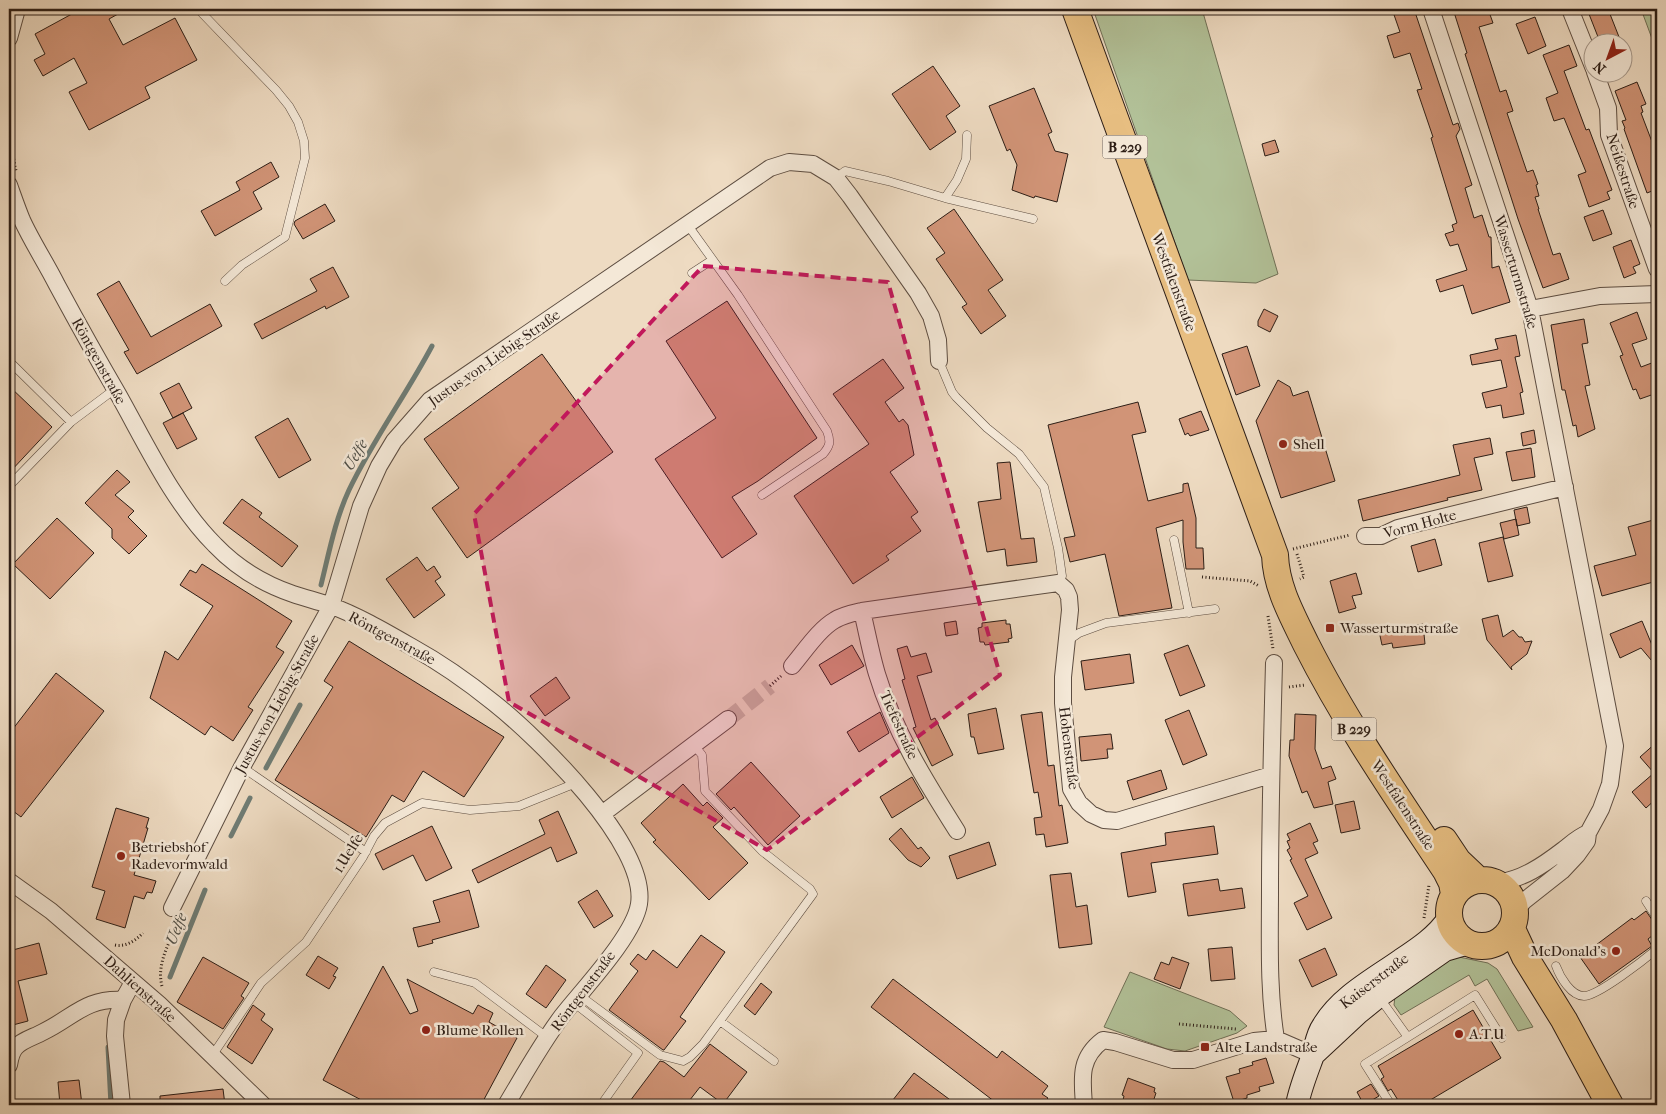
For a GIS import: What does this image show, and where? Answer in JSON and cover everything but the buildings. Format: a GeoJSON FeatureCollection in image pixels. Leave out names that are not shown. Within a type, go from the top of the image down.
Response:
{"type":"FeatureCollection","features":[{"type":"Feature","properties":{"kind":"main road","name":"Westfalenstraße"},"geometry":{"type":"LineString","coordinates":[[1075,9],[1275,555],[1275,571],[1280,587],[1321,674],[1452,882],[1452,906]]}},
{"type":"Feature","properties":{"kind":"main road","name":"Westfalenstraße"},"geometry":{"type":"LineString","coordinates":[[1275,555],[1286,566],[1295,581],[1317,638],[1330,666],[1346,691],[1458,861],[1488,881]]}},
{"type":"Feature","properties":{"kind":"main road"},"geometry":{"type":"LineString","coordinates":[[1592,1105],[1530,996],[1510,966],[1497,952],[1456,933],[1452,906],[1460,887],[1468,882],[1488,881],[1503,886],[1512,897],[1514,920],[1525,957],[1564,1020],[1610,1105]]}},
{"type":"Feature","properties":{"kind":"main road","name":"Kaiserstraße"},"geometry":{"type":"LineString","coordinates":[[1374,990],[1443,928],[1452,906]]}},
{"type":"Feature","properties":{"kind":"main road"},"geometry":{"type":"LineString","coordinates":[[1479,945],[1500,941],[1514,920]]}},
{"type":"Feature","properties":{"kind":"main road","name":"Kaiserstraße"},"geometry":{"type":"LineString","coordinates":[[1297,1105],[1313,1055],[1316,1039],[1323,1025],[1340,1006],[1374,990],[1445,950],[1479,945]]}},
{"type":"Feature","properties":{"kind":"street"},"geometry":{"type":"LineString","coordinates":[[9,38],[17,9]]}},
{"type":"Feature","properties":{"kind":"street","name":"Wasserturmstraße"},"geometry":{"type":"LineString","coordinates":[[1431,9],[1530,310],[1615,746],[1610,784],[1601,809],[1588,832],[1587,841],[1562,871],[1524,901],[1514,920]]}},
{"type":"Feature","properties":{"kind":"street","name":"Neißestraße"},"geometry":{"type":"LineString","coordinates":[[1570,9],[1584,45]]}},
{"type":"Feature","properties":{"kind":"street","name":"Neißestraße"},"geometry":{"type":"LineString","coordinates":[[1598,82],[1608,108],[1608,135],[1657,269]]}},
{"type":"Feature","properties":{"kind":"street","name":"Justus-von-Liebig-Straße"},"geometry":{"type":"LineString","coordinates":[[172,908],[242,767],[331,606],[361,506],[379,466],[394,441],[430,400],[770,168],[789,162],[813,164],[836,178],[850,196],[918,293],[931,316],[938,340],[939,361]]}},
{"type":"Feature","properties":{"kind":"street","name":"Röntgenstraße"},"geometry":{"type":"LineString","coordinates":[[13,179],[22,219],[115,389],[194,523],[216,547],[239,567],[290,593],[331,606],[411,646],[496,705],[530,736],[576,783],[602,814],[636,872],[640,887],[639,905],[632,923],[621,941],[576,998],[548,1038],[506,1105]]}},
{"type":"Feature","properties":{"kind":"street"},"geometry":{"type":"LineString","coordinates":[[1530,310],[1600,296],[1657,294]]}},
{"type":"Feature","properties":{"kind":"street","name":"Vorm Holte"},"geometry":{"type":"LineString","coordinates":[[1365,536],[1381,536],[1398,528],[1565,487]]}},
{"type":"Feature","properties":{"kind":"street"},"geometry":{"type":"LineString","coordinates":[[792,666],[827,626],[848,614],[1058,583]]}},
{"type":"Feature","properties":{"kind":"street","name":"Hohenstraße"},"geometry":{"type":"LineString","coordinates":[[1058,583],[1066,590],[1070,610],[1063,677],[1063,703],[1071,789],[1079,803],[1091,814],[1104,820],[1117,821],[1271,774]]}},
{"type":"Feature","properties":{"kind":"street","name":"Tiefestraße"},"geometry":{"type":"LineString","coordinates":[[862,611],[877,675],[896,723],[919,771],[957,832]]}},
{"type":"Feature","properties":{"kind":"street"},"geometry":{"type":"LineString","coordinates":[[1274,662],[1271,774],[1270,970],[1276,1039]]}},
{"type":"Feature","properties":{"kind":"street"},"geometry":{"type":"LineString","coordinates":[[602,814],[728,719]]}},
{"type":"Feature","properties":{"kind":"street","name":"Wasserturmstraße"},"geometry":{"type":"LineString","coordinates":[[1488,881],[1512,880],[1529,874],[1579,836],[1588,832]]}},
{"type":"Feature","properties":{"kind":"street","name":"Dahlienstraße"},"geometry":{"type":"LineString","coordinates":[[9,881],[51,911],[159,1004],[263,1105]]}},
{"type":"Feature","properties":{"kind":"street"},"geometry":{"type":"LineString","coordinates":[[122,1105],[115,1036],[116,1020],[123,1000],[133,982]]}},
{"type":"Feature","properties":{"kind":"street"},"geometry":{"type":"LineString","coordinates":[[9,1065],[12,1052],[21,1043],[44,1032],[87,1005],[107,999],[123,1000]]}},
{"type":"Feature","properties":{"kind":"street"},"geometry":{"type":"LineString","coordinates":[[1084,1105],[1082,1077],[1088,1056],[1092,1048],[1103,1040],[1173,1060],[1193,1060],[1254,1041],[1276,1039],[1313,1055]]}},
{"type":"Feature","properties":{"kind":"lane"},"geometry":{"type":"LineString","coordinates":[[198,9],[289,106],[298,122],[304,141],[305,158],[285,237],[242,265],[225,281]]}},
{"type":"Feature","properties":{"kind":"lane"},"geometry":{"type":"LineString","coordinates":[[945,198],[966,159],[967,135]]}},
{"type":"Feature","properties":{"kind":"lane"},"geometry":{"type":"LineString","coordinates":[[836,178],[845,171],[1033,219]]}},
{"type":"Feature","properties":{"kind":"lane"},"geometry":{"type":"LineString","coordinates":[[687,224],[738,295],[827,431],[830,441],[829,448],[823,454],[762,495]]}},
{"type":"Feature","properties":{"kind":"lane"},"geometry":{"type":"LineString","coordinates":[[692,273],[712,260]]}},
{"type":"Feature","properties":{"kind":"lane"},"geometry":{"type":"LineString","coordinates":[[9,361],[71,422]]}},
{"type":"Feature","properties":{"kind":"lane"},"geometry":{"type":"LineString","coordinates":[[939,361],[956,397],[987,428],[1019,454],[1044,487],[1058,548],[1062,576],[1058,583]]}},
{"type":"Feature","properties":{"kind":"lane"},"geometry":{"type":"LineString","coordinates":[[9,486],[71,422],[115,389]]}},
{"type":"Feature","properties":{"kind":"lane"},"geometry":{"type":"LineString","coordinates":[[1174,540],[1189,613]]}},
{"type":"Feature","properties":{"kind":"lane"},"geometry":{"type":"LineString","coordinates":[[1067,642],[1079,633],[1106,623],[1215,609]]}},
{"type":"Feature","properties":{"kind":"lane"},"geometry":{"type":"LineString","coordinates":[[576,998],[660,1055],[683,1061],[703,1044],[813,894],[810,889],[762,851],[705,790],[702,755],[694,745]]}},
{"type":"Feature","properties":{"kind":"lane"},"geometry":{"type":"LineString","coordinates":[[242,767],[366,852]]}},
{"type":"Feature","properties":{"kind":"lane","name":"1.Uelfe"},"geometry":{"type":"LineString","coordinates":[[212,1056],[261,983],[306,942],[384,823],[422,803],[470,810],[519,806],[576,783]]}},
{"type":"Feature","properties":{"kind":"lane"},"geometry":{"type":"LineString","coordinates":[[1646,901],[1657,918]]}},
{"type":"Feature","properties":{"kind":"lane"},"geometry":{"type":"LineString","coordinates":[[1556,966],[1558,973],[1570,988],[1575,993],[1584,996],[1604,988],[1657,949]]}},
{"type":"Feature","properties":{"kind":"lane"},"geometry":{"type":"LineString","coordinates":[[434,972],[475,982],[548,1038]]}},
{"type":"Feature","properties":{"kind":"lane"},"geometry":{"type":"LineString","coordinates":[[1374,990],[1407,1036]]}},
{"type":"Feature","properties":{"kind":"lane"},"geometry":{"type":"LineString","coordinates":[[1391,1105],[1365,1064],[1407,1036],[1475,995],[1502,1038]]}},
{"type":"Feature","properties":{"kind":"lane"},"geometry":{"type":"LineString","coordinates":[[576,998],[638,1053],[601,1105]]}},
{"type":"Feature","properties":{"kind":"lane"},"geometry":{"type":"LineString","coordinates":[[720,1021],[774,1061]]}},
{"type":"Feature","properties":{"kind":"path"},"geometry":{"type":"LineString","coordinates":[[9,135],[13,179]]}},
{"type":"Feature","properties":{"kind":"path","name":"Vorm Holte"},"geometry":{"type":"LineString","coordinates":[[1275,555],[1353,534],[1365,536]]}},
{"type":"Feature","properties":{"kind":"path"},"geometry":{"type":"LineString","coordinates":[[110,944],[125,945],[143,933]]}},
{"type":"Feature","properties":{"kind":"path"},"geometry":{"type":"LineString","coordinates":[[1179,1024],[1242,1030]]}},
{"type":"Feature","properties":{"kind":"highlighted area"},"geometry":{"type":"Polygon","coordinates":[[[703,266],[888,282],[1000,675],[767,850],[509,702],[474,514],[703,266]]]}},
{"type":"Feature","properties":{"kind":"green space"},"geometry":{"type":"Polygon","coordinates":[[[1093,9],[1202,9],[1278,274],[1256,283],[1188,280],[1093,9]]]}},
{"type":"Feature","properties":{"kind":"green space"},"geometry":{"type":"Polygon","coordinates":[[[1641,9],[1657,9],[1657,52],[1641,9]]]}},
{"type":"Feature","properties":{"kind":"green space"},"geometry":{"type":"Polygon","coordinates":[[[1459,957],[1488,963],[1497,969],[1533,1027],[1518,1031],[1487,979],[1475,986],[1469,975],[1401,1015],[1394,1005],[1395,996],[1447,960],[1459,957]]]}},
{"type":"Feature","properties":{"kind":"green space"},"geometry":{"type":"Polygon","coordinates":[[[1130,972],[1230,1011],[1247,1026],[1237,1033],[1185,1051],[1167,1049],[1104,1027],[1130,972]]]}},
{"type":"Feature","properties":{"kind":"waterway","name":"Uelfe"},"geometry":{"type":"LineString","coordinates":[[321,585],[336,525],[349,490],[368,453],[432,346]]}},
{"type":"Feature","properties":{"kind":"waterway","name":"Uelfe"},"geometry":{"type":"LineString","coordinates":[[266,768],[300,705]]}},
{"type":"Feature","properties":{"kind":"waterway","name":"Uelfe"},"geometry":{"type":"LineString","coordinates":[[231,836],[250,798]]}},
{"type":"Feature","properties":{"kind":"waterway","name":"Uelfe"},"geometry":{"type":"LineString","coordinates":[[170,977],[205,890]]}},
{"type":"Feature","properties":{"kind":"waterway","name":"Uelfe"},"geometry":{"type":"LineString","coordinates":[[108,1047],[111,1105]]}},
{"type":"Feature","properties":{"kind":"tunnel"},"geometry":{"type":"LineString","coordinates":[[728,719],[770,686]]}},
{"type":"Feature","properties":{"kind":"place","name":"Shell"},"geometry":{"type":"Point","coordinates":[1283,444]}},
{"type":"Feature","properties":{"kind":"place","name":"Wasserturmstraße"},"geometry":{"type":"Point","coordinates":[1330,628]}},
{"type":"Feature","properties":{"kind":"place","name":"Betriebshof Radevormwald"},"geometry":{"type":"Point","coordinates":[121,856]}},
{"type":"Feature","properties":{"kind":"place","name":"McDonald's"},"geometry":{"type":"Point","coordinates":[1616,951]}},
{"type":"Feature","properties":{"kind":"place","name":"Blume Rollen"},"geometry":{"type":"Point","coordinates":[426,1030]}},
{"type":"Feature","properties":{"kind":"place","name":"A.T.U"},"geometry":{"type":"Point","coordinates":[1459,1034]}},
{"type":"Feature","properties":{"kind":"place","name":"Alte Landstraße"},"geometry":{"type":"Point","coordinates":[1205,1047]}}]}
